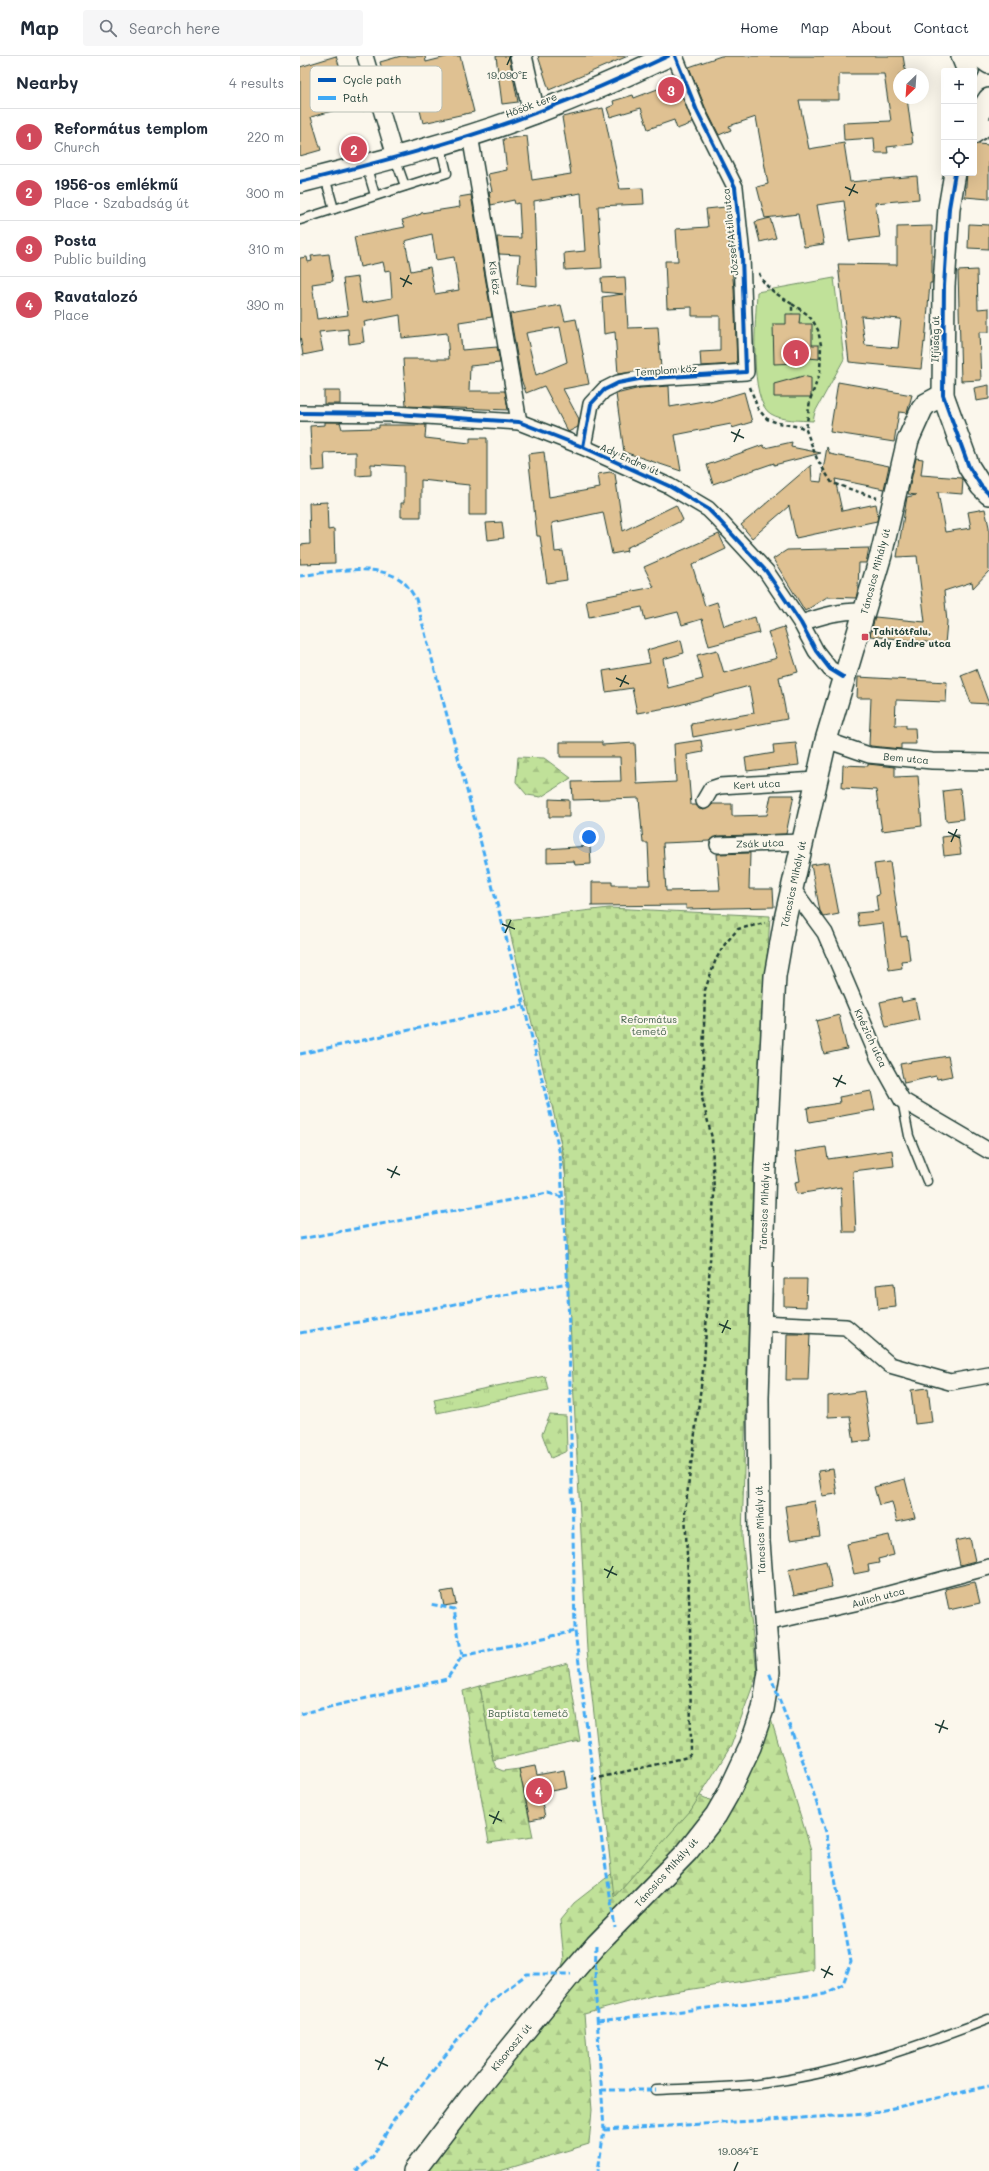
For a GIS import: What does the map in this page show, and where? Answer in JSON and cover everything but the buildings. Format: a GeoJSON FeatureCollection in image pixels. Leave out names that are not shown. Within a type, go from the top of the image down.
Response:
{"type":"FeatureCollection","features":[{"type":"Feature","properties":{"kind":"main road"},"geometry":{"type":"LineString","coordinates":[[521,56],[534,113]]}},
{"type":"Feature","properties":{"kind":"main road","name":"Hősök tere"},"geometry":{"type":"LineString","coordinates":[[300,182],[470,135],[534,113],[617,80],[668,56]]}},
{"type":"Feature","properties":{"kind":"main road"},"geometry":{"type":"LineString","coordinates":[[962,56],[967,68]]}},
{"type":"Feature","properties":{"kind":"main road"},"geometry":{"type":"LineString","coordinates":[[980,56],[989,63]]}},
{"type":"Feature","properties":{"kind":"main road"},"geometry":{"type":"LineString","coordinates":[[977,117],[989,99]]}},
{"type":"Feature","properties":{"kind":"main road","name":"Ifjúság út"},"geometry":{"type":"LineString","coordinates":[[954,176],[949,208],[944,286],[943,395],[969,467],[981,486],[989,494]]}},
{"type":"Feature","properties":{"kind":"main road","name":"Táncsics Mihály út"},"geometry":{"type":"LineString","coordinates":[[614,1928],[687,1852],[716,1815],[728,1794],[750,1747],[763,1709],[769,1672],[759,1542],[758,1398],[765,1165],[775,976],[785,919],[816,780],[843,677],[865,611],[881,555],[908,440],[922,409],[926,404],[943,395]]}},
{"type":"Feature","properties":{"kind":"main road","name":"Kisoroszi út"},"geometry":{"type":"LineString","coordinates":[[414,2171],[469,2099],[571,1974],[596,1945],[614,1928]]}},
{"type":"Feature","properties":{"kind":"street"},"geometry":{"type":"LineString","coordinates":[[365,56],[368,66]]}},
{"type":"Feature","properties":{"kind":"street","name":"József Attila utca"},"geometry":{"type":"LineString","coordinates":[[675,56],[697,111],[735,187],[742,256],[746,372]]}},
{"type":"Feature","properties":{"kind":"street"},"geometry":{"type":"LineString","coordinates":[[382,112],[395,156]]}},
{"type":"Feature","properties":{"kind":"street"},"geometry":{"type":"LineString","coordinates":[[977,134],[989,126]]}},
{"type":"Feature","properties":{"kind":"street","name":"Kis köz"},"geometry":{"type":"LineString","coordinates":[[470,135],[519,422]]}},
{"type":"Feature","properties":{"kind":"street","name":"Templom köz"},"geometry":{"type":"LineString","coordinates":[[583,447],[591,404],[604,390],[618,383],[639,379],[746,372]]}},
{"type":"Feature","properties":{"kind":"street","name":"Ady Endre út"},"geometry":{"type":"LineString","coordinates":[[300,413],[395,414],[519,422],[583,447],[669,486],[708,509],[766,571],[801,623],[816,652],[830,669],[843,677]]}},
{"type":"Feature","properties":{"kind":"street"},"geometry":{"type":"LineString","coordinates":[[801,623],[826,615],[854,610],[865,611]]}},
{"type":"Feature","properties":{"kind":"street","name":"Bem utca"},"geometry":{"type":"LineString","coordinates":[[826,740],[869,755],[932,761],[989,762]]}},
{"type":"Feature","properties":{"kind":"street","name":"Kert utca"},"geometry":{"type":"LineString","coordinates":[[704,801],[711,789],[720,786],[816,780]]}},
{"type":"Feature","properties":{"kind":"street","name":"Zsák utca"},"geometry":{"type":"LineString","coordinates":[[718,845],[803,842]]}},
{"type":"Feature","properties":{"kind":"street","name":"Knézich utca"},"geometry":{"type":"LineString","coordinates":[[792,888],[824,933],[878,1057],[902,1100]]}},
{"type":"Feature","properties":{"kind":"street"},"geometry":{"type":"LineString","coordinates":[[902,1100],[989,1151]]}},
{"type":"Feature","properties":{"kind":"street"},"geometry":{"type":"LineString","coordinates":[[760,1323],[846,1327],[890,1365],[950,1382],[989,1376]]}},
{"type":"Feature","properties":{"kind":"street","name":"Aulich utca"},"geometry":{"type":"LineString","coordinates":[[766,1623],[858,1602],[989,1567]]}},
{"type":"Feature","properties":{"kind":"lane"},"geometry":{"type":"LineString","coordinates":[[300,220],[446,172],[440,144]]}},
{"type":"Feature","properties":{"kind":"lane"},"geometry":{"type":"LineString","coordinates":[[395,156],[405,186]]}},
{"type":"Feature","properties":{"kind":"lane"},"geometry":{"type":"LineString","coordinates":[[366,164],[374,196]]}},
{"type":"Feature","properties":{"kind":"lane"},"geometry":{"type":"LineString","coordinates":[[324,176],[334,209]]}},
{"type":"Feature","properties":{"kind":"lane"},"geometry":{"type":"LineString","coordinates":[[902,1100],[909,1136],[927,1182]]}},
{"type":"Feature","properties":{"kind":"lane"},"geometry":{"type":"LineString","coordinates":[[656,2090],[759,2084],[850,2067],[930,2042],[989,2018]]}},
{"type":"Feature","properties":{"kind":"path"},"geometry":{"type":"LineString","coordinates":[[759,272],[761,279],[772,290],[807,314],[818,330],[821,345],[820,373],[810,400],[806,430],[817,459],[832,483],[867,496],[893,501]]}},
{"type":"Feature","properties":{"kind":"path"},"geometry":{"type":"LineString","coordinates":[[792,304],[792,314]]}},
{"type":"Feature","properties":{"kind":"path"},"geometry":{"type":"LineString","coordinates":[[746,372],[753,399],[758,409],[767,419],[778,423],[801,427],[806,430]]}},
{"type":"Feature","properties":{"kind":"path"},"geometry":{"type":"LineString","coordinates":[[593,1779],[688,1757],[691,1754],[690,1620],[684,1511],[704,1363],[714,1194],[712,1138],[702,1098],[705,990],[716,959],[725,944],[738,929],[785,919]]}},
{"type":"Feature","properties":{"kind":"green space"},"geometry":{"type":"Polygon","coordinates":[[[834,278],[844,359],[815,412],[813,421],[792,420],[771,414],[764,406],[759,393],[756,376],[755,338],[757,292],[834,278]]]}},
{"type":"Feature","properties":{"kind":"green space"},"geometry":{"type":"Polygon","coordinates":[[[518,757],[544,758],[571,778],[541,797],[527,795],[516,782],[518,757]]]}},
{"type":"Feature","properties":{"kind":"green space","name":"Református temető"},"geometry":{"type":"Polygon","coordinates":[[[609,908],[770,916],[753,1176],[742,1536],[757,1674],[731,1746],[691,1810],[614,1897],[587,1650],[568,1283],[565,1160],[507,920],[609,908]]]}},
{"type":"Feature","properties":{"kind":"green space"},"geometry":{"type":"Polygon","coordinates":[[[657,927],[638,1769],[726,1807],[770,1716],[811,1850],[813,1970],[655,1995],[584,2014],[592,2110],[589,2144],[500,2171],[423,2171],[541,2027],[564,1960],[560,1920],[574,1903],[615,1871],[582,1282],[543,1030],[657,927]]]}},
{"type":"Feature","properties":{"kind":"green space"},"geometry":{"type":"Polygon","coordinates":[[[545,1376],[548,1390],[437,1413],[434,1399],[545,1376]]]}},
{"type":"Feature","properties":{"kind":"green space"},"geometry":{"type":"Polygon","coordinates":[[[550,1415],[566,1416],[567,1451],[551,1458],[542,1434],[550,1415]]]}},
{"type":"Feature","properties":{"kind":"green space","name":"Baptista temető"},"geometry":{"type":"Polygon","coordinates":[[[568,1663],[580,1741],[493,1760],[480,1686],[568,1663]]]}},
{"type":"Feature","properties":{"kind":"green space"},"geometry":{"type":"Polygon","coordinates":[[[480,1686],[493,1760],[496,1768],[503,1771],[519,1769],[533,1837],[489,1843],[463,1691],[480,1686]]]}},
{"type":"Feature","properties":{"kind":"marked path"},"geometry":{"type":"LineString","coordinates":[[300,576],[352,570],[378,571],[390,574],[401,580],[416,599],[524,1005],[560,1154],[568,1291],[575,1631],[596,1802],[615,1928]]}},
{"type":"Feature","properties":{"kind":"marked path"},"geometry":{"type":"LineString","coordinates":[[300,1054],[524,1005]]}},
{"type":"Feature","properties":{"kind":"marked path"},"geometry":{"type":"LineString","coordinates":[[300,1239],[548,1193],[562,1197]]}},
{"type":"Feature","properties":{"kind":"marked path"},"geometry":{"type":"LineString","coordinates":[[300,1333],[568,1283]]}},
{"type":"Feature","properties":{"kind":"marked path"},"geometry":{"type":"LineString","coordinates":[[300,1714],[447,1679],[462,1656],[454,1609],[430,1604]]}},
{"type":"Feature","properties":{"kind":"marked path"},"geometry":{"type":"LineString","coordinates":[[462,1656],[575,1631]]}},
{"type":"Feature","properties":{"kind":"marked path"},"geometry":{"type":"LineString","coordinates":[[598,2021],[825,1994],[843,1984],[851,1962],[826,1832],[804,1764],[769,1672]]}},
{"type":"Feature","properties":{"kind":"marked path"},"geometry":{"type":"LineString","coordinates":[[596,1945],[595,1983],[604,2130],[598,2171]]}},
{"type":"Feature","properties":{"kind":"marked path"},"geometry":{"type":"LineString","coordinates":[[356,2171],[372,2158],[394,2119],[486,2005],[527,1974],[571,1974]]}},
{"type":"Feature","properties":{"kind":"marked path"},"geometry":{"type":"LineString","coordinates":[[604,2130],[867,2114],[989,2086]]}},
{"type":"Feature","properties":{"kind":"marked path"},"geometry":{"type":"LineString","coordinates":[[601,2090],[656,2090]]}},
{"type":"Feature","properties":{"kind":"cycle path"},"geometry":{"type":"LineString","coordinates":[[300,182],[419,151],[477,133],[552,107],[668,56]]}},
{"type":"Feature","properties":{"kind":"cycle path"},"geometry":{"type":"LineString","coordinates":[[583,447],[591,404],[604,390],[618,383],[639,379],[746,372],[742,256],[735,187],[697,111],[675,56]]}},
{"type":"Feature","properties":{"kind":"cycle path"},"geometry":{"type":"LineString","coordinates":[[954,176],[949,208],[944,286],[943,395],[969,467],[981,486],[989,494]]}},
{"type":"Feature","properties":{"kind":"cycle path"},"geometry":{"type":"LineString","coordinates":[[300,413],[395,414],[519,422],[583,447],[669,486],[708,509],[766,571],[801,623],[816,651],[830,669],[843,677]]}},
{"type":"Feature","properties":{"kind":"place","name":"Posta"},"geometry":{"type":"Point","coordinates":[671,90]}},
{"type":"Feature","properties":{"kind":"place","name":"1956-os emlékmű"},"geometry":{"type":"Point","coordinates":[354,149]}},
{"type":"Feature","properties":{"kind":"place","name":"Református templom"},"geometry":{"type":"Point","coordinates":[796,353]}},
{"type":"Feature","properties":{"kind":"place","name":"Tahitótfalu, Ady Endre utca"},"geometry":{"type":"Point","coordinates":[865,637]}},
{"type":"Feature","properties":{"kind":"place","name":"Ravatalozó"},"geometry":{"type":"Point","coordinates":[539,1791]}}]}
